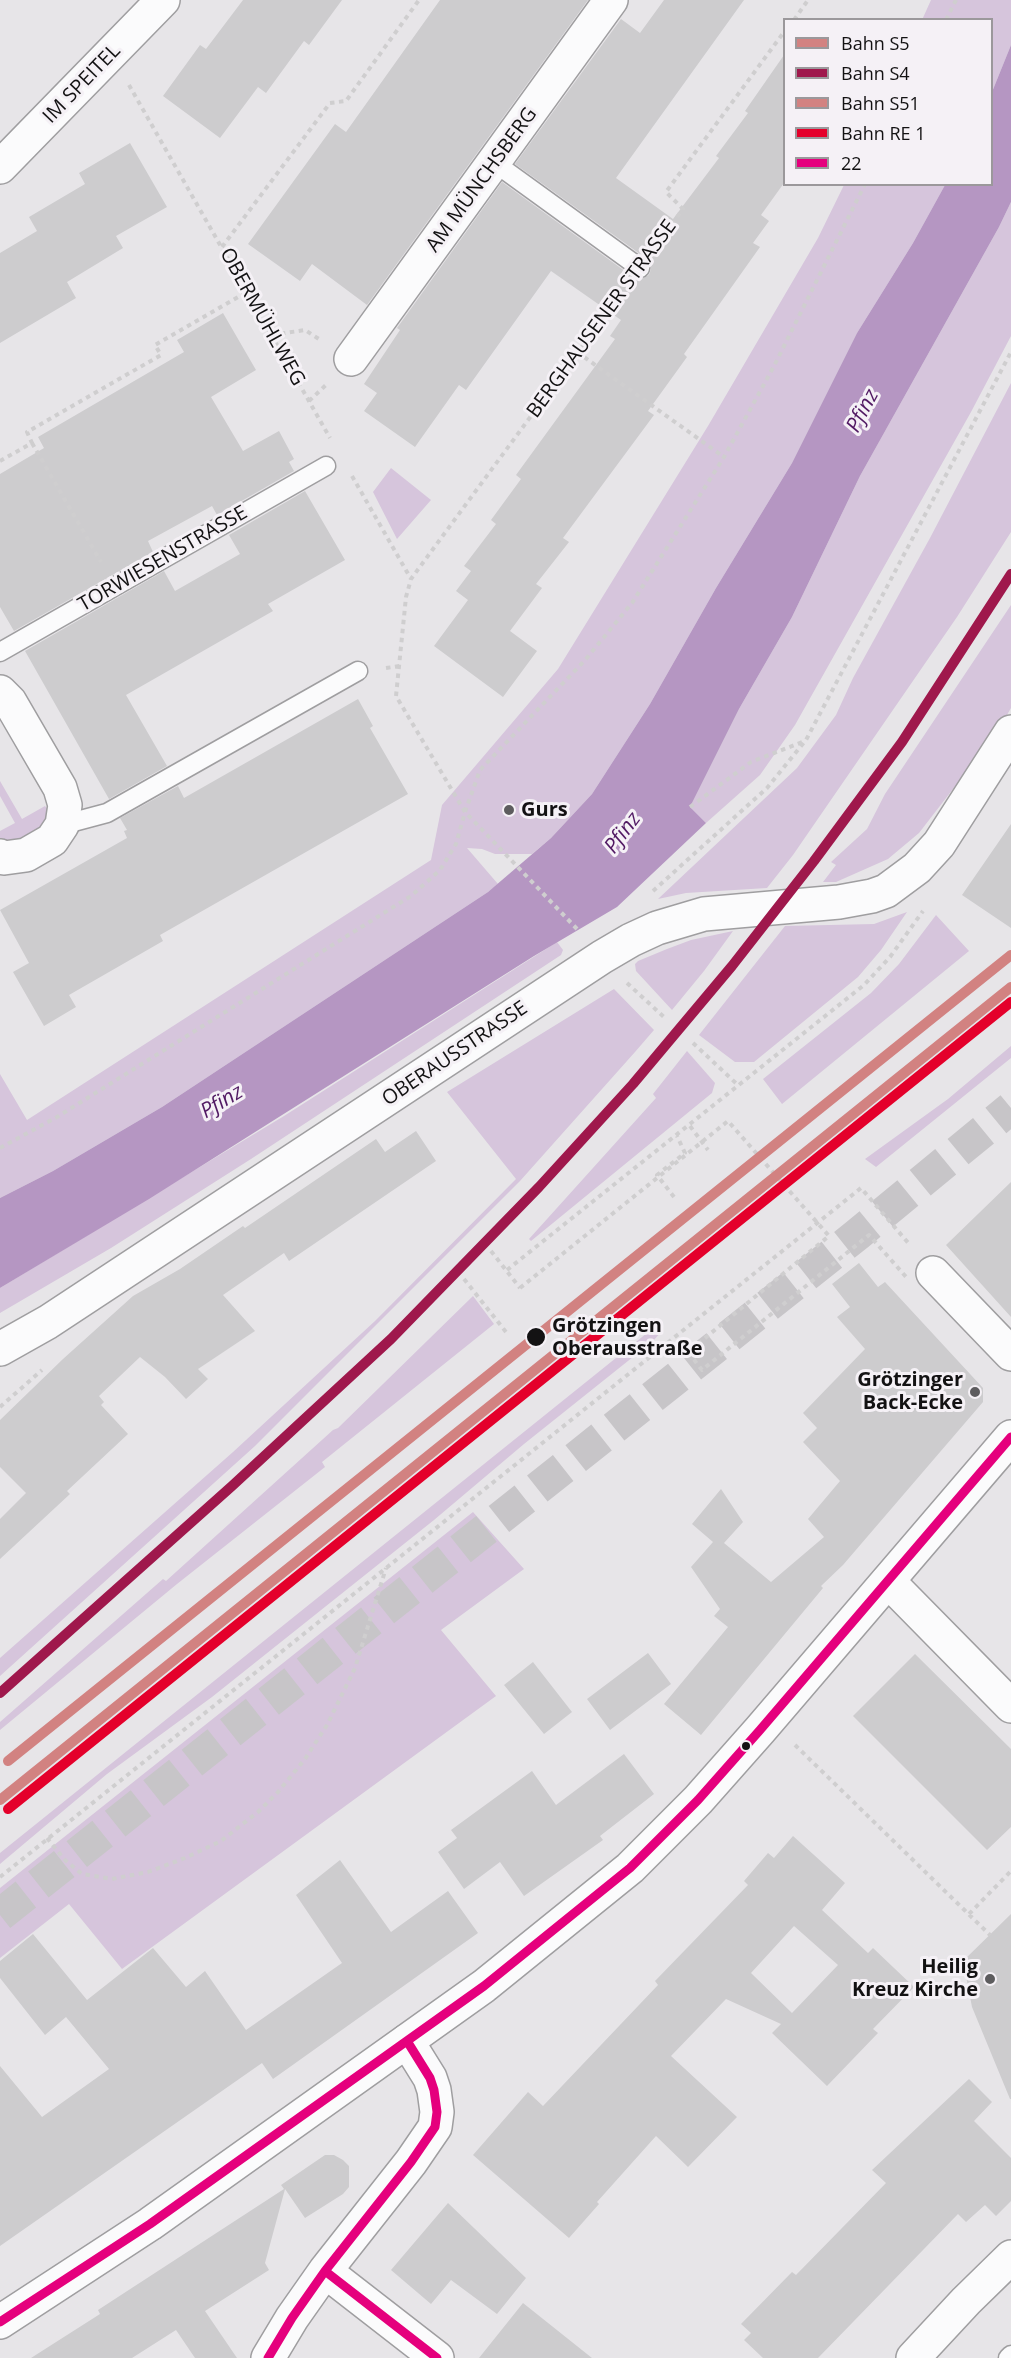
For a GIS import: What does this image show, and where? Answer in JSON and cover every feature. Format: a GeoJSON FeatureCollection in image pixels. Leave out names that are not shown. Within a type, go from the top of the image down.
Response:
{"type":"FeatureCollection","features":[{"type":"Feature","properties":{"kind":"street","name":"AM MÜNCHSBERG"},"geometry":{"type":"LineString","coordinates":[[351,359],[611,0]]}},
{"type":"Feature","properties":{"kind":"street","name":"IM SPEITEL"},"geometry":{"type":"LineString","coordinates":[[0,167],[111,55],[149,6]]}},
{"type":"Feature","properties":{"kind":"street"},"geometry":{"type":"LineString","coordinates":[[0,692],[10,702],[60,789],[65,805],[62,825],[52,840],[26,855],[2,859]]}},
{"type":"Feature","properties":{"kind":"street","name":"OBERAUSSTRASSE"},"geometry":{"type":"LineString","coordinates":[[0,1349],[58,1316],[631,940],[665,925],[704,914],[839,902],[886,891],[917,868],[939,844],[1011,732]]}},
{"type":"Feature","properties":{"kind":"street"},"geometry":{"type":"LineString","coordinates":[[920,1275],[1011,1353]]}},
{"type":"Feature","properties":{"kind":"street"},"geometry":{"type":"LineString","coordinates":[[0,2322],[150,2224],[484,1986],[630,1868],[698,1800],[1011,1437]]}},
{"type":"Feature","properties":{"kind":"street"},"geometry":{"type":"LineString","coordinates":[[888,1581],[1011,1706]]}},
{"type":"Feature","properties":{"kind":"street"},"geometry":{"type":"LineString","coordinates":[[268,2358],[292,2318],[325,2271],[411,2162],[435,2127],[437,2112],[434,2090],[430,2078],[407,2041]]}},
{"type":"Feature","properties":{"kind":"street"},"geometry":{"type":"LineString","coordinates":[[913,2358],[1011,2257]]}},
{"type":"Feature","properties":{"kind":"street"},"geometry":{"type":"LineString","coordinates":[[325,2271],[437,2358]]}},
{"type":"Feature","properties":{"kind":"lane"},"geometry":{"type":"LineString","coordinates":[[495,163],[640,268]]}},
{"type":"Feature","properties":{"kind":"lane","name":"TORWIESENSTRASSE"},"geometry":{"type":"LineString","coordinates":[[0,652],[326,466]]}},
{"type":"Feature","properties":{"kind":"lane"},"geometry":{"type":"LineString","coordinates":[[62,825],[107,813],[358,671]]}},
{"type":"Feature","properties":{"kind":"path"},"geometry":{"type":"LineString","coordinates":[[222,247],[330,103],[346,101],[419,0]]}},
{"type":"Feature","properties":{"kind":"path"},"geometry":{"type":"LineString","coordinates":[[795,18],[808,0]]}},
{"type":"Feature","properties":{"kind":"path"},"geometry":{"type":"LineString","coordinates":[[947,18],[956,0]]}},
{"type":"Feature","properties":{"kind":"path","name":"BERGHAUSENER STRASSE"},"geometry":{"type":"LineString","coordinates":[[411,579],[683,209],[666,192],[783,33]]}},
{"type":"Feature","properties":{"kind":"path","name":"OBERMÜHLWEG"},"geometry":{"type":"LineString","coordinates":[[111,55],[331,438]]}},
{"type":"Feature","properties":{"kind":"path"},"geometry":{"type":"LineString","coordinates":[[0,1148],[67,1111],[411,896],[440,870],[456,844],[480,770],[586,659],[632,603],[724,458],[774,366],[864,186]]}},
{"type":"Feature","properties":{"kind":"path"},"geometry":{"type":"LineString","coordinates":[[115,586],[27,432],[161,355],[155,345],[247,292]]}},
{"type":"Feature","properties":{"kind":"path"},"geometry":{"type":"LineString","coordinates":[[272,335],[305,330],[351,359]]}},
{"type":"Feature","properties":{"kind":"path"},"geometry":{"type":"LineString","coordinates":[[578,352],[724,458]]}},
{"type":"Feature","properties":{"kind":"path"},"geometry":{"type":"LineString","coordinates":[[652,892],[767,788],[806,740],[1011,352]]}},
{"type":"Feature","properties":{"kind":"path"},"geometry":{"type":"LineString","coordinates":[[0,461],[32,443]]}},
{"type":"Feature","properties":{"kind":"path"},"geometry":{"type":"LineString","coordinates":[[347,468],[411,579],[406,597],[396,696],[465,812],[580,933]]}},
{"type":"Feature","properties":{"kind":"path"},"geometry":{"type":"LineString","coordinates":[[690,807],[751,762],[806,740]]}},
{"type":"Feature","properties":{"kind":"path"},"geometry":{"type":"LineString","coordinates":[[507,1270],[864,985],[890,957],[929,903]]}},
{"type":"Feature","properties":{"kind":"path"},"geometry":{"type":"LineString","coordinates":[[623,979],[665,1018]]}},
{"type":"Feature","properties":{"kind":"path"},"geometry":{"type":"LineString","coordinates":[[693,1043],[739,1086]]}},
{"type":"Feature","properties":{"kind":"path"},"geometry":{"type":"LineString","coordinates":[[491,1251],[520,1288],[728,1121],[829,1236],[688,1352],[702,1370],[869,1234],[920,1275]]}},
{"type":"Feature","properties":{"kind":"path"},"geometry":{"type":"LineString","coordinates":[[690,1126],[708,1150]]}},
{"type":"Feature","properties":{"kind":"path"},"geometry":{"type":"LineString","coordinates":[[675,1197],[657,1175],[685,1153],[677,1136]]}},
{"type":"Feature","properties":{"kind":"path"},"geometry":{"type":"LineString","coordinates":[[0,1877],[861,1188],[920,1275]]}},
{"type":"Feature","properties":{"kind":"path"},"geometry":{"type":"LineString","coordinates":[[464,1279],[506,1332]]}},
{"type":"Feature","properties":{"kind":"path"},"geometry":{"type":"LineString","coordinates":[[47,1838],[65,1860],[82,1874],[112,1879],[147,1872],[185,1858],[221,1840],[258,1812],[305,1759],[327,1725],[355,1668],[386,1566]]}},
{"type":"Feature","properties":{"kind":"path"},"geometry":{"type":"LineString","coordinates":[[801,1736],[794,1745],[990,1935]]}},
{"type":"Feature","properties":{"kind":"path"},"geometry":{"type":"LineString","coordinates":[[969,1914],[1011,1871]]}},
{"type":"Feature","properties":{"kind":"shaded area"},"geometry":{"type":"Polygon","coordinates":[[[931,0],[1011,0],[1011,45],[993,90],[993,18],[923,18],[931,0]]]}},
{"type":"Feature","properties":{"kind":"shaded area"},"geometry":{"type":"Polygon","coordinates":[[[844,186],[944,186],[913,243],[857,333],[792,463],[716,588],[650,704],[592,794],[551,838],[532,854],[495,854],[482,849],[467,848],[498,884],[488,892],[162,1107],[53,1171],[0,1198],[0,1074],[27,1120],[431,860],[442,805],[558,669],[708,426],[818,238],[844,186]]]}},
{"type":"Feature","properties":{"kind":"shaded area"},"geometry":{"type":"Polygon","coordinates":[[[1011,202],[1011,336],[971,412],[795,725],[760,775],[706,823],[690,807],[739,709],[792,617],[860,476],[1011,202]]]}},
{"type":"Feature","properties":{"kind":"shaded area"},"geometry":{"type":"Polygon","coordinates":[[[1011,383],[1011,532],[957,617],[793,855],[767,888],[686,893],[658,899],[797,768],[836,715],[853,678],[1011,383]]]}},
{"type":"Feature","properties":{"kind":"shaded area"},"geometry":{"type":"Polygon","coordinates":[[[391,468],[431,500],[397,539],[373,492],[391,468]]]}},
{"type":"Feature","properties":{"kind":"shaded area"},"geometry":{"type":"Polygon","coordinates":[[[1011,605],[1011,708],[997,732],[919,833],[888,859],[836,882],[823,882],[836,865],[831,862],[867,829],[885,794],[1011,605]]]}},
{"type":"Feature","properties":{"kind":"shaded area"},"geometry":{"type":"Polygon","coordinates":[[[0,781],[22,819],[45,806],[48,810],[41,829],[16,844],[0,843],[0,831],[15,823],[0,796],[0,781]]]}},
{"type":"Feature","properties":{"kind":"shaded area"},"geometry":{"type":"Polygon","coordinates":[[[907,912],[881,950],[858,977],[754,1062],[735,1062],[699,1035],[785,926],[874,924],[907,912]]]}},
{"type":"Feature","properties":{"kind":"shaded area"},"geometry":{"type":"Polygon","coordinates":[[[936,915],[969,951],[782,1104],[763,1079],[871,993],[899,964],[936,915]]]}},
{"type":"Feature","properties":{"kind":"shaded area"},"geometry":{"type":"Polygon","coordinates":[[[733,931],[672,1010],[636,971],[635,964],[638,961],[667,949],[691,940],[733,931]]]}},
{"type":"Feature","properties":{"kind":"shaded area"},"geometry":{"type":"Polygon","coordinates":[[[557,942],[563,950],[561,955],[251,1159],[111,1248],[0,1313],[0,1288],[284,1116],[557,942]]]}},
{"type":"Feature","properties":{"kind":"shaded area"},"geometry":{"type":"Polygon","coordinates":[[[614,989],[654,1030],[520,1181],[255,1446],[0,1676],[0,1658],[233,1452],[375,1321],[516,1179],[447,1092],[614,989]]]}},
{"type":"Feature","properties":{"kind":"shaded area"},"geometry":{"type":"Polygon","coordinates":[[[1011,1046],[1011,1058],[876,1167],[865,1159],[948,1099],[1011,1046]]]}},
{"type":"Feature","properties":{"kind":"shaded area"},"geometry":{"type":"Polygon","coordinates":[[[687,1051],[715,1083],[712,1093],[531,1241],[529,1239],[656,1098],[653,1094],[687,1051]]]}},
{"type":"Feature","properties":{"kind":"shaded area"},"geometry":{"type":"Polygon","coordinates":[[[473,1296],[494,1324],[322,1462],[325,1467],[177,1584],[0,1730],[0,1722],[163,1579],[166,1581],[333,1430],[338,1428],[473,1296]]]}},
{"type":"Feature","properties":{"kind":"shaded area"},"geometry":{"type":"Polygon","coordinates":[[[657,1325],[662,1331],[653,1341],[212,1697],[107,1774],[0,1864],[0,1853],[657,1325]]]}},
{"type":"Feature","properties":{"kind":"shaded area"},"geometry":{"type":"Polygon","coordinates":[[[473,1512],[524,1569],[441,1630],[496,1696],[122,1969],[69,1904],[0,1958],[0,1888],[473,1512]]]}},
{"type":"Feature","properties":{"kind":"water","name":"Pfinz"},"geometry":{"type":"Polygon","coordinates":[[[1011,45],[1011,202],[860,476],[792,617],[739,709],[690,807],[706,823],[617,907],[534,956],[149,1199],[0,1288],[0,1198],[53,1171],[162,1107],[488,892],[551,838],[592,794],[650,704],[716,588],[792,463],[857,333],[913,243],[944,186],[993,186],[993,90],[1011,45]]]}},
{"type":"Feature","properties":{"kind":"building"},"geometry":{"type":"Polygon","coordinates":[[[243,0],[342,0],[309,45],[304,41],[266,93],[258,87],[220,138],[163,96],[200,45],[206,49],[243,0]]]}},
{"type":"Feature","properties":{"kind":"building"},"geometry":{"type":"Polygon","coordinates":[[[440,0],[588,0],[367,305],[312,264],[300,281],[248,244],[335,124],[346,132],[440,0]]]}},
{"type":"Feature","properties":{"kind":"building"},"geometry":{"type":"Polygon","coordinates":[[[664,0],[744,0],[616,178],[673,219],[719,158],[716,156],[748,113],[745,111],[783,56],[783,184],[761,215],[769,221],[753,243],[760,247],[684,354],[687,357],[648,411],[654,415],[563,538],[569,542],[536,584],[542,588],[510,631],[537,651],[503,697],[434,646],[468,600],[456,591],[471,571],[464,566],[496,524],[491,520],[521,479],[516,475],[615,339],[610,336],[621,320],[551,271],[466,390],[459,385],[415,447],[364,411],[377,393],[364,384],[400,330],[397,328],[502,182],[633,277],[639,279],[649,275],[651,269],[647,259],[515,164],[621,19],[640,33],[664,0]]]}},
{"type":"Feature","properties":{"kind":"building"},"geometry":{"type":"Polygon","coordinates":[[[130,143],[167,207],[116,236],[123,248],[67,282],[76,298],[0,343],[0,253],[37,231],[29,217],[85,184],[79,173],[130,143]]]}},
{"type":"Feature","properties":{"kind":"building"},"geometry":{"type":"Polygon","coordinates":[[[223,313],[256,370],[211,397],[243,451],[279,431],[294,459],[289,462],[294,471],[217,515],[212,506],[148,541],[153,552],[14,631],[0,607],[0,474],[44,448],[38,437],[184,352],[177,340],[223,313]]]}},
{"type":"Feature","properties":{"kind":"building"},"geometry":{"type":"Polygon","coordinates":[[[305,491],[345,560],[268,604],[273,611],[126,695],[167,766],[109,799],[25,651],[164,571],[175,591],[240,554],[229,535],[305,491]]]}},
{"type":"Feature","properties":{"kind":"building"},"geometry":{"type":"Polygon","coordinates":[[[358,699],[373,726],[370,728],[408,794],[160,935],[163,941],[69,995],[76,1007],[44,1026],[13,972],[29,963],[0,910],[127,838],[124,831],[127,830],[120,818],[178,786],[184,798],[358,699]]]}},
{"type":"Feature","properties":{"kind":"building"},"geometry":{"type":"Polygon","coordinates":[[[1011,824],[1011,928],[962,895],[1011,824]]]}},
{"type":"Feature","properties":{"kind":"building"},"geometry":{"type":"Polygon","coordinates":[[[416,1131],[436,1161],[289,1261],[284,1253],[223,1295],[255,1331],[198,1369],[208,1379],[186,1399],[165,1377],[140,1357],[99,1396],[104,1402],[101,1405],[128,1434],[67,1491],[70,1494],[0,1559],[0,1519],[26,1493],[0,1467],[0,1420],[133,1296],[180,1269],[243,1226],[245,1228],[376,1139],[385,1152],[416,1131]]]}},
{"type":"Feature","properties":{"kind":"building"},"geometry":{"type":"Polygon","coordinates":[[[1011,1182],[1011,1317],[946,1245],[1011,1182]]]}},
{"type":"Feature","properties":{"kind":"building"},"geometry":{"type":"Polygon","coordinates":[[[859,1263],[878,1287],[885,1282],[983,1388],[983,1402],[843,1565],[821,1586],[823,1588],[701,1735],[664,1704],[728,1627],[714,1616],[720,1609],[691,1567],[713,1542],[692,1524],[721,1489],[743,1522],[724,1543],[771,1582],[824,1537],[808,1519],[840,1481],[803,1442],[817,1428],[803,1413],[865,1349],[837,1317],[850,1307],[832,1284],[859,1263]]]}},
{"type":"Feature","properties":{"kind":"building"},"geometry":{"type":"Polygon","coordinates":[[[648,1653],[671,1684],[610,1730],[587,1699],[648,1653]]]}},
{"type":"Feature","properties":{"kind":"building"},"geometry":{"type":"Polygon","coordinates":[[[915,1654],[1011,1749],[1011,1827],[987,1850],[853,1716],[915,1654]]]}},
{"type":"Feature","properties":{"kind":"building"},"geometry":{"type":"Polygon","coordinates":[[[533,1662],[572,1712],[544,1734],[504,1685],[533,1662]]]}},
{"type":"Feature","properties":{"kind":"building"},"geometry":{"type":"Polygon","coordinates":[[[624,1754],[654,1794],[600,1836],[603,1840],[524,1896],[500,1862],[464,1889],[438,1852],[457,1838],[451,1830],[532,1771],[556,1805],[624,1754]]]}},
{"type":"Feature","properties":{"kind":"building"},"geometry":{"type":"Polygon","coordinates":[[[793,1836],[845,1883],[822,1910],[868,1953],[873,1948],[914,1987],[873,2029],[878,2033],[827,2086],[772,2033],[781,2024],[726,1999],[671,2056],[737,2117],[688,2167],[656,2136],[597,2202],[599,2204],[569,2238],[473,2155],[528,2092],[543,2106],[658,1985],[655,1981],[748,1885],[744,1881],[768,1853],[774,1858],[793,1836]],[[794,1926],[751,1973],[792,2013],[838,1965],[794,1926]]]}},
{"type":"Feature","properties":{"kind":"building"},"geometry":{"type":"Polygon","coordinates":[[[340,1860],[391,1932],[448,1891],[478,1933],[273,2079],[262,2063],[0,2246],[0,2066],[42,2117],[109,2069],[66,2017],[45,2035],[0,1978],[0,1961],[33,1934],[87,2000],[153,1948],[186,1987],[205,1971],[246,2030],[342,1963],[296,1895],[340,1860]]]}},
{"type":"Feature","properties":{"kind":"building","name":"Heilig Kreuz Kirche"},"geometry":{"type":"Polygon","coordinates":[[[1011,1914],[1010,2099],[972,2007],[963,1961],[1011,1914]]]}},
{"type":"Feature","properties":{"kind":"building"},"geometry":{"type":"Polygon","coordinates":[[[969,2079],[992,2102],[974,2121],[1011,2158],[1011,2201],[996,2216],[985,2205],[966,2222],[958,2214],[818,2358],[763,2358],[744,2340],[751,2333],[741,2324],[792,2272],[796,2275],[886,2183],[872,2170],[969,2079]]]}},
{"type":"Feature","properties":{"kind":"building"},"geometry":{"type":"Polygon","coordinates":[[[325,2155],[334,2155],[349,2166],[349,2187],[343,2194],[305,2218],[285,2189],[265,2263],[269,2270],[205,2311],[237,2358],[195,2358],[176,2330],[132,2358],[31,2358],[100,2314],[98,2310],[284,2189],[281,2185],[325,2155]]]}},
{"type":"Feature","properties":{"kind":"building"},"geometry":{"type":"Polygon","coordinates":[[[448,2203],[526,2278],[497,2314],[451,2280],[431,2304],[391,2270],[448,2203]]]}},
{"type":"Feature","properties":{"kind":"building"},"geometry":{"type":"Polygon","coordinates":[[[523,2303],[592,2358],[479,2358],[523,2303]]]}},
{"type":"Feature","properties":{"kind":"tunnel"},"geometry":{"type":"LineString","coordinates":[[0,1915],[858,1234],[1011,1108]]}},
{"type":"Feature","properties":{"kind":"rail line","name":"S4"},"geometry":{"type":"LineString","coordinates":[[0,1693],[232,1486],[391,1339],[539,1187],[633,1084],[732,966],[814,861],[902,742],[1011,574]]}},
{"type":"Feature","properties":{"kind":"rail line","name":"S51"},"geometry":{"type":"LineString","coordinates":[[8,1761],[1011,955]]}},
{"type":"Feature","properties":{"kind":"rail line","name":"S5"},"geometry":{"type":"LineString","coordinates":[[0,1800],[1011,987]]}},
{"type":"Feature","properties":{"kind":"transit line"},"geometry":{"type":"LineString","coordinates":[[8,1809],[1011,1002]]}},
{"type":"Feature","properties":{"kind":"transit line","name":"22"},"geometry":{"type":"LineString","coordinates":[[0,2322],[150,2224],[484,1986],[630,1868],[698,1800],[760,1730],[1011,1437]]}},
{"type":"Feature","properties":{"kind":"transit line","name":"22"},"geometry":{"type":"LineString","coordinates":[[268,2358],[292,2318],[325,2271],[411,2162],[435,2127],[437,2112],[434,2090],[430,2078],[407,2041]]}},
{"type":"Feature","properties":{"kind":"transit line","name":"22"},"geometry":{"type":"LineString","coordinates":[[325,2271],[437,2358]]}},
{"type":"Feature","properties":{"kind":"place","name":"Gurs"},"geometry":{"type":"Point","coordinates":[509,810]}},
{"type":"Feature","properties":{"kind":"place","name":"Grötzingen Oberausstraße"},"geometry":{"type":"Point","coordinates":[536,1337]}},
{"type":"Feature","properties":{"kind":"place","name":"Grötzinger Back-Ecke"},"geometry":{"type":"Point","coordinates":[975,1392]}},
{"type":"Feature","properties":{"kind":"place","name":"Heilig Kreuz Kirche"},"geometry":{"type":"Point","coordinates":[990,1979]}}]}
